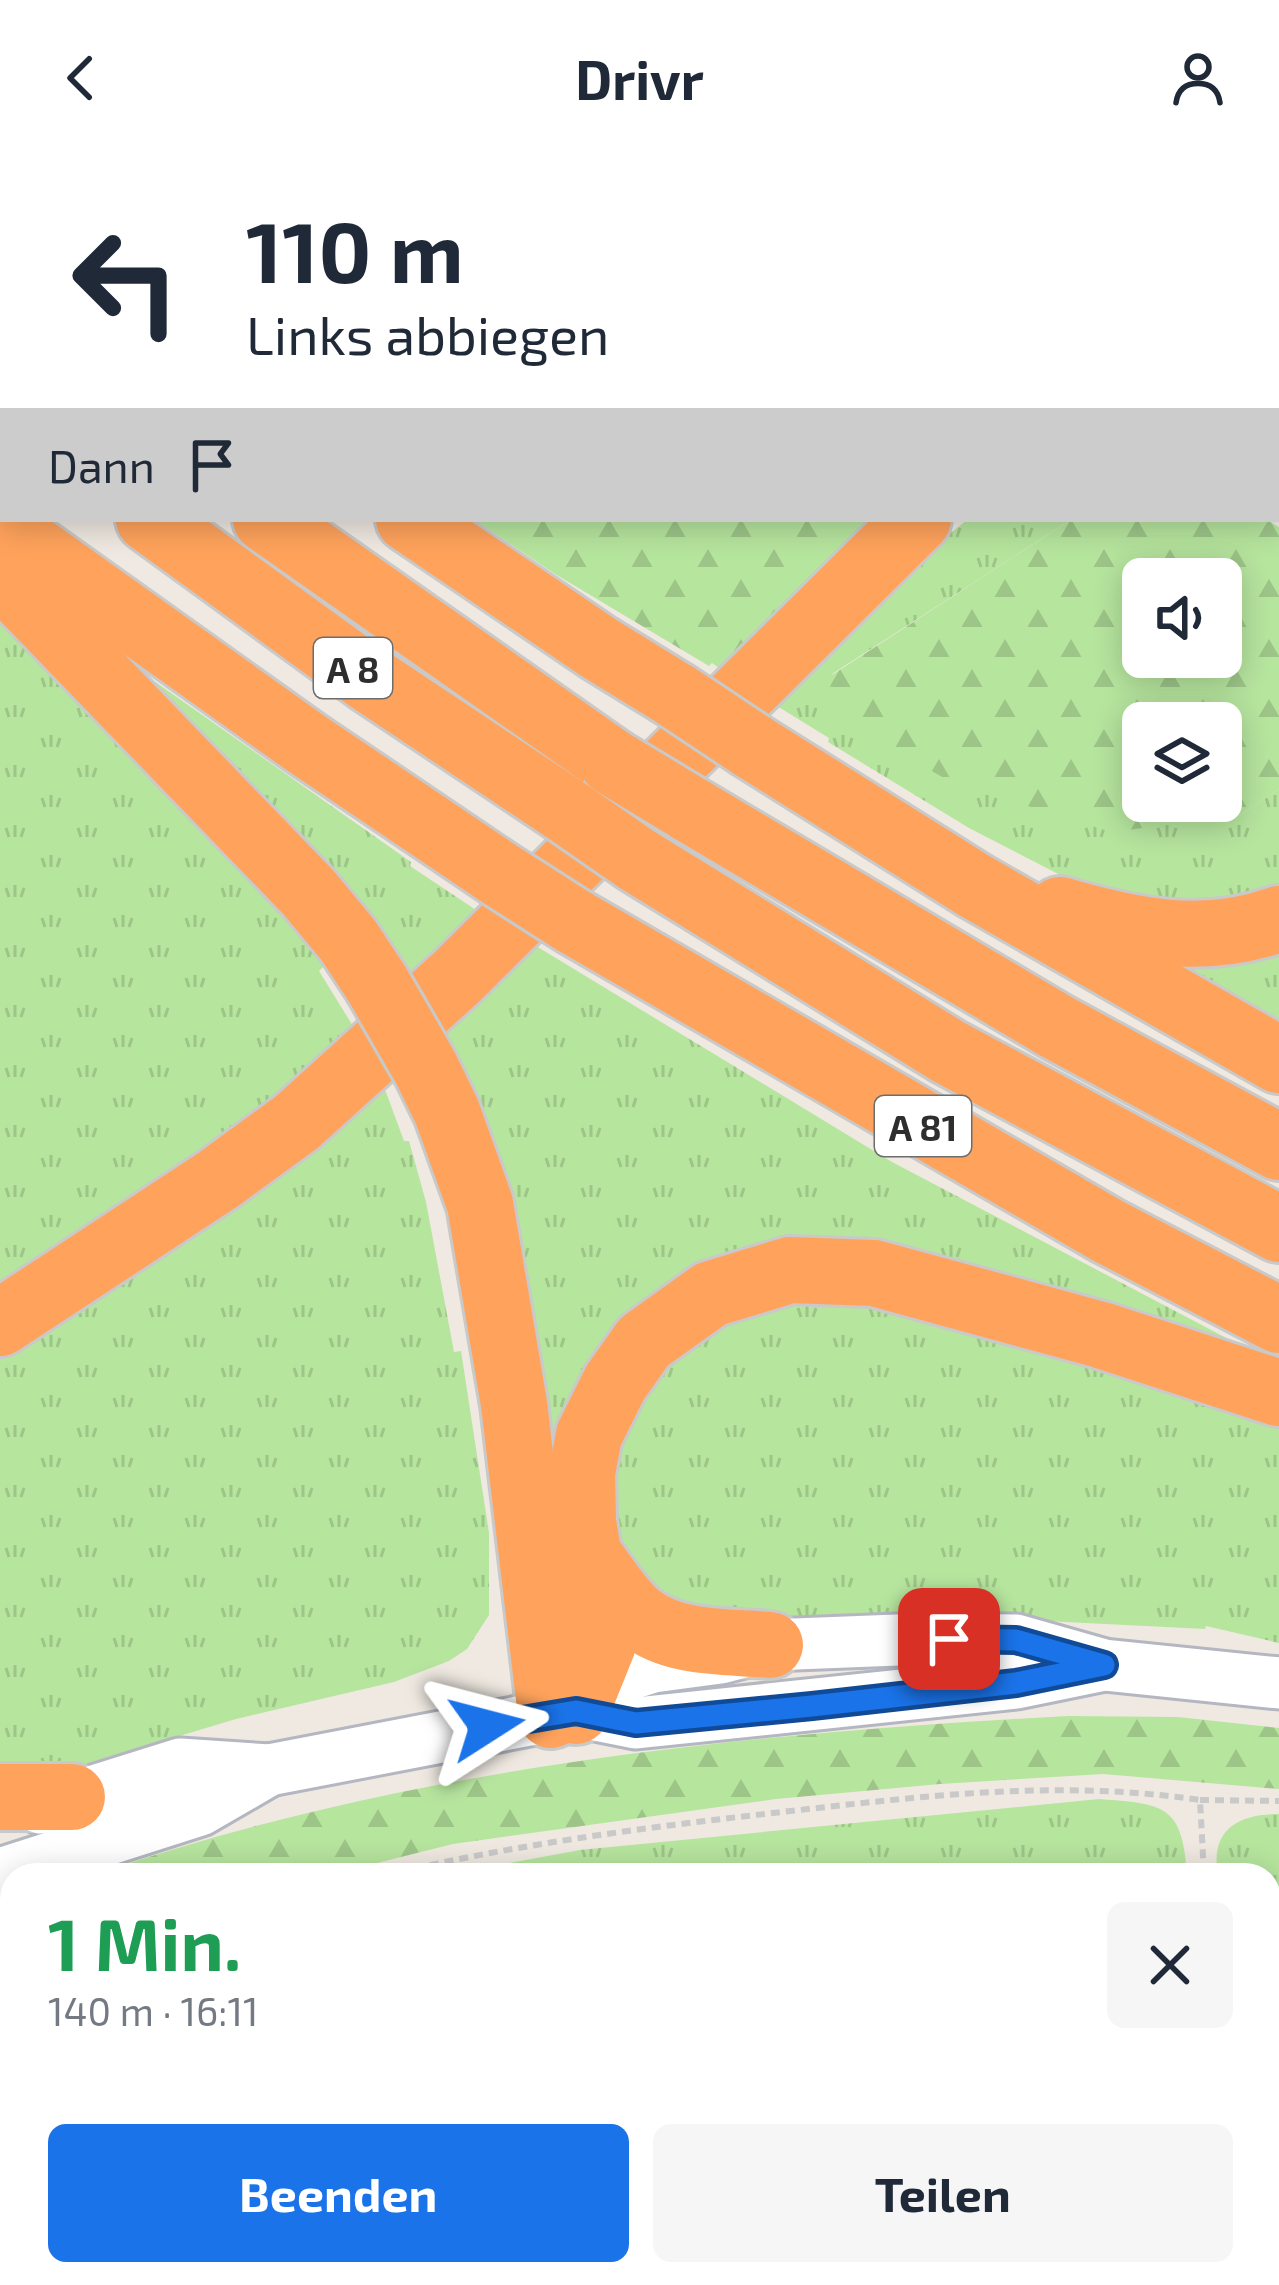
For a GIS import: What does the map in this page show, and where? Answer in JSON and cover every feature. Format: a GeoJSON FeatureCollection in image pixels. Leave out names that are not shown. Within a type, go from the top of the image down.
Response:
{"type":"FeatureCollection","features":[{"type":"Feature","properties":{"kind":"highway","name":"A 8"},"geometry":{"type":"LineString","coordinates":[[153,522],[369,680],[636,859],[949,1052],[1279,1229]]}},
{"type":"Feature","properties":{"kind":"highway","name":"A 8"},"geometry":{"type":"LineString","coordinates":[[270,522],[612,762],[1057,1027],[1279,1147]]}},
{"type":"Feature","properties":{"kind":"highway"},"geometry":{"type":"LineString","coordinates":[[413,522],[599,648],[975,886],[1279,1060]]}},
{"type":"Feature","properties":{"kind":"highway","name":"A 81"},"geometry":{"type":"LineString","coordinates":[[0,525],[307,744],[573,921],[1108,1231],[1279,1320]]}},
{"type":"Feature","properties":{"kind":"highway"},"geometry":{"type":"LineString","coordinates":[[0,1323],[297,1122],[458,976],[916,528]]}},
{"type":"Feature","properties":{"kind":"highway"},"geometry":{"type":"LineString","coordinates":[[0,573],[308,892],[348,940],[425,1067],[447,1112],[479,1204],[563,1713]]}},
{"type":"Feature","properties":{"kind":"highway"},"geometry":{"type":"LineString","coordinates":[[975,886],[1164,935],[1230,932],[1279,919]]}},
{"type":"Feature","properties":{"kind":"highway"},"geometry":{"type":"LineString","coordinates":[[563,1713],[603,1644],[588,1554],[582,1473],[589,1435],[614,1383],[644,1342],[711,1294],[765,1275],[842,1270],[904,1279],[1101,1335],[1279,1393]]}},
{"type":"Feature","properties":{"kind":"highway"},"geometry":{"type":"LineString","coordinates":[[588,1554],[619,1597],[664,1632],[770,1646]]}},
{"type":"Feature","properties":{"kind":"highway"},"geometry":{"type":"LineString","coordinates":[[0,1797],[72,1797]]}},
{"type":"Feature","properties":{"kind":"main road"},"geometry":{"type":"LineString","coordinates":[[563,1713],[609,1681],[653,1667],[770,1646],[1016,1640],[1104,1665],[1279,1683]]}},
{"type":"Feature","properties":{"kind":"main road"},"geometry":{"type":"LineString","coordinates":[[0,1823],[180,1765],[269,1770],[563,1713],[636,1723],[1016,1683],[1104,1665]]}},
{"type":"Feature","properties":{"kind":"main road"},"geometry":{"type":"LineString","coordinates":[[34,1863],[200,1810],[269,1770]]}},
{"type":"Feature","properties":{"kind":"path"},"geometry":{"type":"LineString","coordinates":[[434,1863],[581,1838],[873,1802],[1070,1787],[1129,1789],[1200,1800],[1279,1802]]}},
{"type":"Feature","properties":{"kind":"path"},"geometry":{"type":"LineString","coordinates":[[1200,1800],[1203,1863]]}},
{"type":"Feature","properties":{"kind":"green space"},"geometry":{"type":"Polygon","coordinates":[[[477,522],[870,522],[719,668],[555,574],[477,522]]]}},
{"type":"Feature","properties":{"kind":"green space"},"geometry":{"type":"Polygon","coordinates":[[[964,522],[1067,522],[832,674],[951,782],[1122,802],[1122,822],[1242,822],[1242,814],[1279,789],[1279,897],[1236,911],[1103,897],[969,828],[777,706],[821,657],[923,563],[920,558],[964,522]]]}},
{"type":"Feature","properties":{"kind":"green space"},"geometry":{"type":"Polygon","coordinates":[[[1067,522],[1270,522],[1279,527],[1279,789],[1242,814],[1242,702],[1122,702],[1122,822],[1191,822],[1111,832],[951,782],[827,711],[832,675],[1067,522]]]}},
{"type":"Feature","properties":{"kind":"green space"},"geometry":{"type":"Polygon","coordinates":[[[0,611],[290,923],[324,966],[319,971],[356,1031],[288,1095],[0,1290],[0,611]]]}},
{"type":"Feature","properties":{"kind":"green space"},"geometry":{"type":"Polygon","coordinates":[[[154,681],[476,910],[407,978],[149,687],[154,681]]]}},
{"type":"Feature","properties":{"kind":"green space"},"geometry":{"type":"Polygon","coordinates":[[[1279,938],[1279,1019],[1167,956],[1279,938]]]}},
{"type":"Feature","properties":{"kind":"green space"},"geometry":{"type":"Polygon","coordinates":[[[536,946],[892,1162],[1274,1363],[793,1255],[568,1450],[540,1457],[439,1030],[536,946]]]}},
{"type":"Feature","properties":{"kind":"green space"},"geometry":{"type":"Polygon","coordinates":[[[383,1084],[404,1141],[409,1141],[426,1202],[454,1352],[461,1351],[489,1533],[489,1615],[467,1649],[394,1682],[236,1719],[33,1780],[0,1783],[0,1353],[383,1084]]]}},
{"type":"Feature","properties":{"kind":"green space"},"geometry":{"type":"Polygon","coordinates":[[[807,1288],[1279,1411],[1279,1643],[1206,1626],[1026,1620],[765,1631],[637,1593],[597,1494],[661,1352],[807,1288]]]}},
{"type":"Feature","properties":{"kind":"green space"},"geometry":{"type":"Polygon","coordinates":[[[1068,1716],[1178,1717],[1279,1728],[1279,1789],[1103,1774],[940,1784],[776,1799],[453,1844],[377,1863],[132,1863],[332,1807],[453,1782],[698,1746],[1068,1716]]]}},
{"type":"Feature","properties":{"kind":"green space"},"geometry":{"type":"Polygon","coordinates":[[[1099,1799],[1139,1803],[1165,1812],[1181,1834],[1186,1863],[509,1863],[580,1850],[1099,1799]]]}},
{"type":"Feature","properties":{"kind":"green space"},"geometry":{"type":"Polygon","coordinates":[[[1279,1814],[1279,1863],[1217,1863],[1218,1846],[1230,1828],[1279,1814]]]}},
{"type":"Feature","properties":{"kind":"route"},"geometry":{"type":"LineString","coordinates":[[487,1726],[576,1711],[636,1723],[812,1706],[1016,1683],[1104,1665],[1016,1640],[949,1639]]}}]}
